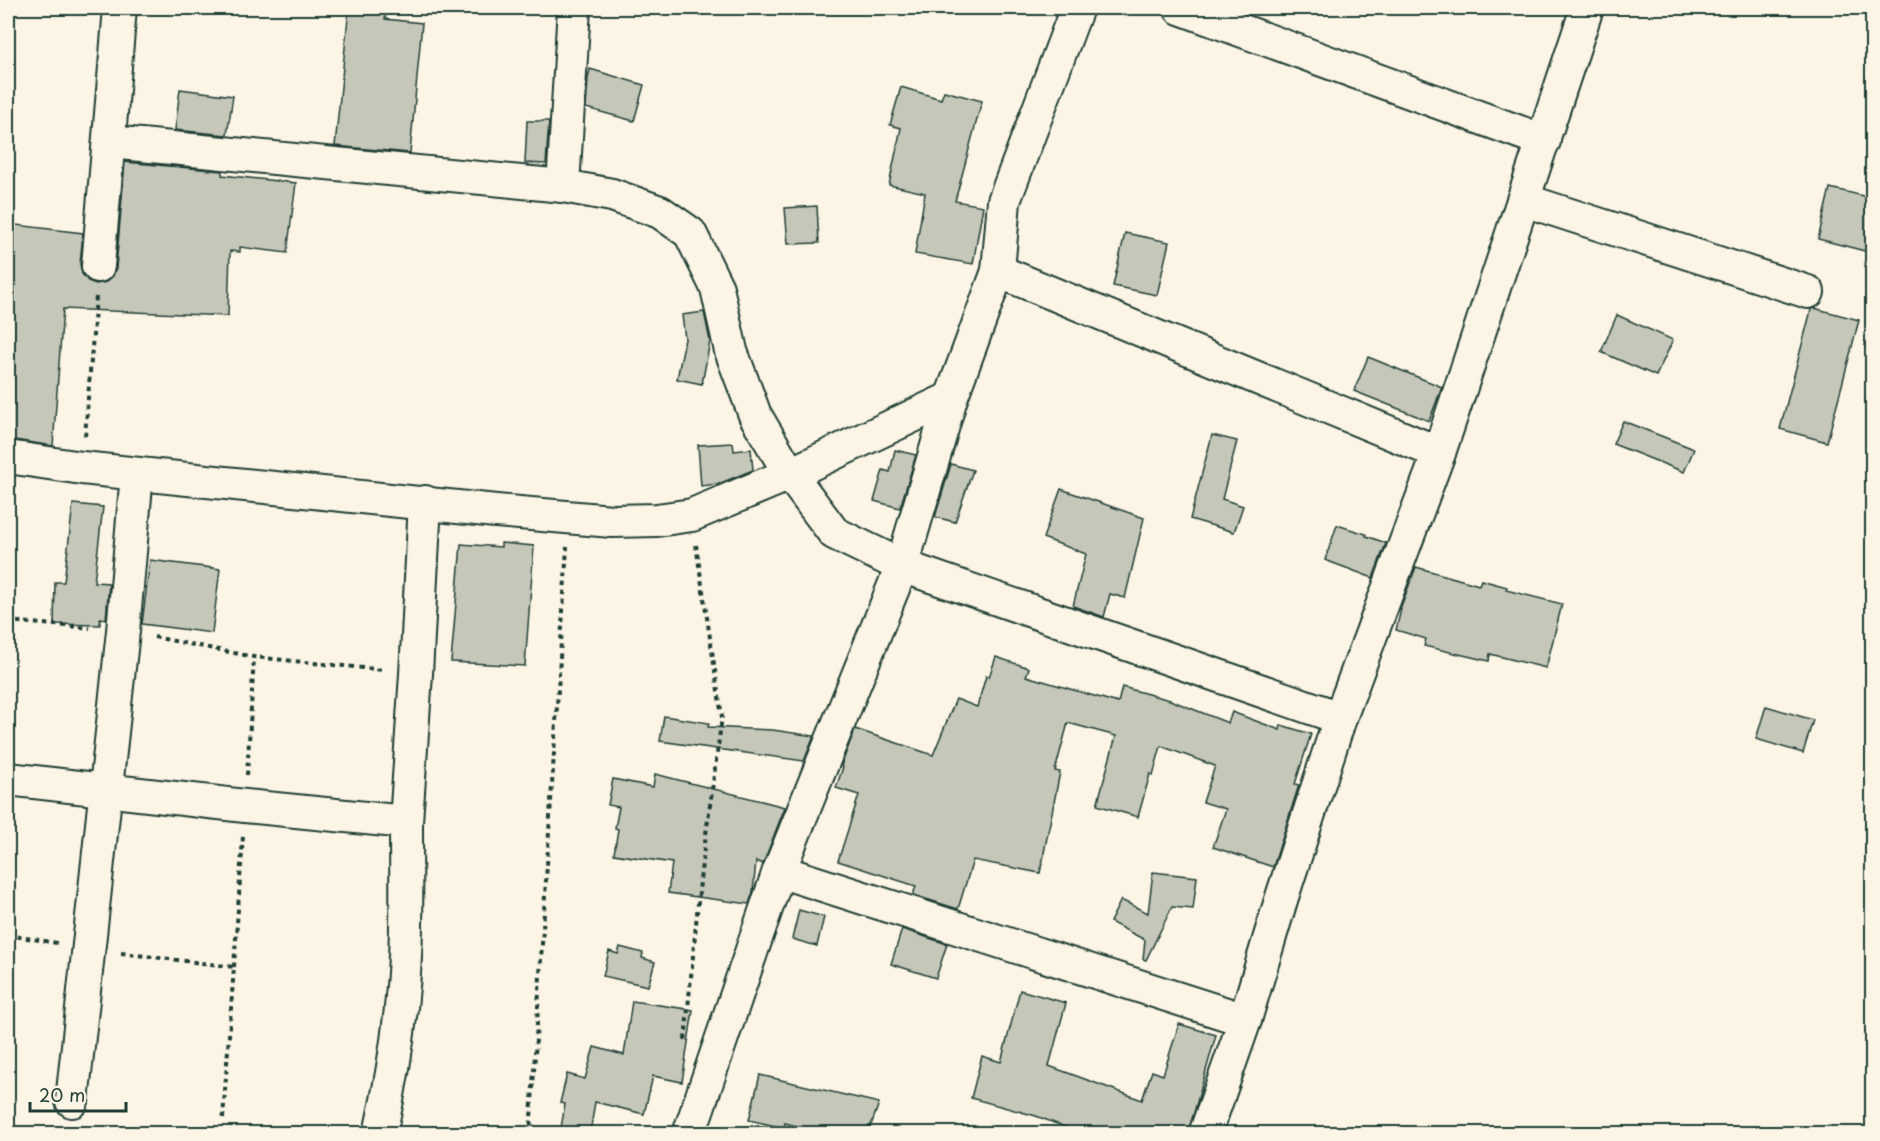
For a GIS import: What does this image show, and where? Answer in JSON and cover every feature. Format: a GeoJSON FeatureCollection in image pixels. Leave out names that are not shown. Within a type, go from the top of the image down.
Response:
{"type":"FeatureCollection","features":[{"type":"Feature","properties":{"kind":"street"},"geometry":{"type":"LineString","coordinates":[[98,266],[120,8]]}},
{"type":"Feature","properties":{"kind":"street"},"geometry":{"type":"LineString","coordinates":[[563,186],[574,8]]}},
{"type":"Feature","properties":{"kind":"street"},"geometry":{"type":"LineString","coordinates":[[689,1134],[779,871],[902,566],[951,398],[999,271],[1004,201],[1077,8]]}},
{"type":"Feature","properties":{"kind":"street"},"geometry":{"type":"LineString","coordinates":[[1180,8],[1544,141]]}},
{"type":"Feature","properties":{"kind":"street"},"geometry":{"type":"LineString","coordinates":[[1205,1134],[1245,1020],[1340,718],[1439,453],[1587,8]]}},
{"type":"Feature","properties":{"kind":"street"},"geometry":{"type":"LineString","coordinates":[[110,142],[563,186],[612,195],[660,212],[690,233],[717,288],[731,351],[755,415],[790,474],[834,533],[902,566],[1340,718]]}},
{"type":"Feature","properties":{"kind":"street"},"geometry":{"type":"LineString","coordinates":[[1524,200],[1808,292]]}},
{"type":"Feature","properties":{"kind":"street"},"geometry":{"type":"LineString","coordinates":[[999,271],[1439,453]]}},
{"type":"Feature","properties":{"kind":"street"},"geometry":{"type":"LineString","coordinates":[[8,457],[137,474],[569,518],[657,520],[692,515],[790,474],[951,398]]}},
{"type":"Feature","properties":{"kind":"street"},"geometry":{"type":"LineString","coordinates":[[72,1101],[123,631],[137,474]]}},
{"type":"Feature","properties":{"kind":"street"},"geometry":{"type":"LineString","coordinates":[[380,1134],[402,996],[406,908],[406,822],[425,502]]}},
{"type":"Feature","properties":{"kind":"street"},"geometry":{"type":"LineString","coordinates":[[8,779],[406,822]]}},
{"type":"Feature","properties":{"kind":"street"},"geometry":{"type":"LineString","coordinates":[[779,871],[1245,1020]]}},
{"type":"Feature","properties":{"kind":"path"},"geometry":{"type":"LineString","coordinates":[[82,468],[98,266]]}},
{"type":"Feature","properties":{"kind":"path"},"geometry":{"type":"LineString","coordinates":[[684,1050],[701,871],[722,717],[692,515]]}},
{"type":"Feature","properties":{"kind":"path"},"geometry":{"type":"LineString","coordinates":[[530,1134],[569,518]]}},
{"type":"Feature","properties":{"kind":"path"},"geometry":{"type":"LineString","coordinates":[[8,621],[123,631],[254,657],[416,674]]}},
{"type":"Feature","properties":{"kind":"path"},"geometry":{"type":"LineString","coordinates":[[8,935],[88,949],[234,967],[223,1118]]}},
{"type":"Feature","properties":{"kind":"building"},"geometry":{"type":"Polygon","coordinates":[[[349,8],[387,8],[385,19],[422,23],[410,153],[335,146],[349,8]]]}},
{"type":"Feature","properties":{"kind":"building"},"geometry":{"type":"Polygon","coordinates":[[[590,69],[644,85],[634,121],[586,108],[590,69]]]}},
{"type":"Feature","properties":{"kind":"building"},"geometry":{"type":"Polygon","coordinates":[[[901,87],[941,99],[944,91],[982,101],[955,201],[983,206],[973,264],[915,254],[925,193],[889,185],[901,128],[890,125],[901,87]]]}},
{"type":"Feature","properties":{"kind":"building"},"geometry":{"type":"Polygon","coordinates":[[[180,89],[233,96],[227,135],[175,130],[180,89]]]}},
{"type":"Feature","properties":{"kind":"building"},"geometry":{"type":"Polygon","coordinates":[[[527,121],[549,121],[546,164],[525,163],[527,121]]]}},
{"type":"Feature","properties":{"kind":"building"},"geometry":{"type":"Polygon","coordinates":[[[125,162],[222,171],[222,175],[296,183],[287,253],[240,247],[240,252],[230,251],[228,316],[63,309],[53,446],[8,439],[8,224],[83,233],[80,264],[82,274],[88,281],[96,284],[106,282],[113,276],[116,268],[125,162]]]}},
{"type":"Feature","properties":{"kind":"building"},"geometry":{"type":"Polygon","coordinates":[[[1830,188],[1872,198],[1872,219],[1865,251],[1818,239],[1830,188]]]}},
{"type":"Feature","properties":{"kind":"building"},"geometry":{"type":"Polygon","coordinates":[[[817,206],[819,243],[788,244],[785,208],[817,206]]]}},
{"type":"Feature","properties":{"kind":"building"},"geometry":{"type":"Polygon","coordinates":[[[1125,233],[1169,242],[1157,295],[1113,286],[1125,233]]]}},
{"type":"Feature","properties":{"kind":"building"},"geometry":{"type":"Polygon","coordinates":[[[1814,308],[1859,320],[1827,442],[1780,429],[1811,310],[1814,308]]]}},
{"type":"Feature","properties":{"kind":"building"},"geometry":{"type":"Polygon","coordinates":[[[704,312],[710,341],[702,384],[677,379],[685,339],[682,315],[704,312]]]}},
{"type":"Feature","properties":{"kind":"building"},"geometry":{"type":"Polygon","coordinates":[[[1617,315],[1673,340],[1656,376],[1601,352],[1617,315]]]}},
{"type":"Feature","properties":{"kind":"building"},"geometry":{"type":"Polygon","coordinates":[[[1368,357],[1442,387],[1429,421],[1354,391],[1368,357]]]}},
{"type":"Feature","properties":{"kind":"building"},"geometry":{"type":"Polygon","coordinates":[[[1623,421],[1694,449],[1684,472],[1613,444],[1623,421]]]}},
{"type":"Feature","properties":{"kind":"building"},"geometry":{"type":"Polygon","coordinates":[[[1212,435],[1237,441],[1222,499],[1243,506],[1234,532],[1190,519],[1212,435]]]}},
{"type":"Feature","properties":{"kind":"building"},"geometry":{"type":"Polygon","coordinates":[[[733,443],[734,451],[751,449],[753,470],[718,484],[701,486],[698,445],[733,443]]]}},
{"type":"Feature","properties":{"kind":"building"},"geometry":{"type":"Polygon","coordinates":[[[895,450],[916,455],[900,508],[874,501],[883,470],[890,472],[895,450]]]}},
{"type":"Feature","properties":{"kind":"building"},"geometry":{"type":"Polygon","coordinates":[[[951,464],[973,470],[955,522],[935,517],[951,464]]]}},
{"type":"Feature","properties":{"kind":"building"},"geometry":{"type":"Polygon","coordinates":[[[1061,489],[1144,518],[1125,598],[1110,594],[1104,617],[1073,606],[1086,554],[1043,538],[1061,489]]]}},
{"type":"Feature","properties":{"kind":"building"},"geometry":{"type":"Polygon","coordinates":[[[73,504],[103,507],[94,582],[109,583],[106,619],[100,618],[100,625],[54,624],[55,582],[64,582],[73,504]]]}},
{"type":"Feature","properties":{"kind":"building"},"geometry":{"type":"Polygon","coordinates":[[[1337,525],[1386,543],[1373,578],[1325,560],[1337,525]]]}},
{"type":"Feature","properties":{"kind":"building"},"geometry":{"type":"Polygon","coordinates":[[[501,543],[534,546],[525,666],[451,662],[461,544],[501,547],[501,543]]]}},
{"type":"Feature","properties":{"kind":"building"},"geometry":{"type":"Polygon","coordinates":[[[150,560],[220,569],[212,633],[142,624],[150,560]]]}},
{"type":"Feature","properties":{"kind":"building"},"geometry":{"type":"Polygon","coordinates":[[[1416,567],[1479,585],[1481,580],[1507,587],[1506,590],[1562,604],[1546,668],[1490,654],[1489,661],[1424,646],[1426,639],[1396,630],[1400,609],[1416,567]]]}},
{"type":"Feature","properties":{"kind":"building"},"geometry":{"type":"Polygon","coordinates":[[[996,657],[1029,668],[1026,676],[1118,703],[1122,687],[1170,700],[1228,723],[1232,712],[1280,730],[1281,725],[1311,734],[1295,784],[1299,785],[1273,867],[1213,847],[1226,809],[1203,802],[1215,766],[1161,746],[1153,775],[1150,774],[1138,817],[1097,805],[1116,736],[1068,723],[1055,771],[1060,772],[1040,873],[973,860],[958,909],[913,895],[916,886],[838,861],[859,795],[836,788],[843,767],[841,766],[855,729],[933,755],[956,699],[977,707],[986,676],[989,677],[996,657]]]}},
{"type":"Feature","properties":{"kind":"building"},"geometry":{"type":"Polygon","coordinates":[[[1766,706],[1813,720],[1803,753],[1756,739],[1766,706]]]}},
{"type":"Feature","properties":{"kind":"building"},"geometry":{"type":"Polygon","coordinates":[[[664,716],[709,723],[708,727],[773,730],[814,736],[804,761],[660,741],[664,716]]]}},
{"type":"Feature","properties":{"kind":"building"},"geometry":{"type":"Polygon","coordinates":[[[655,774],[785,807],[763,864],[756,861],[753,892],[749,904],[668,893],[672,863],[614,854],[619,807],[608,805],[613,779],[653,787],[655,774]]]}},
{"type":"Feature","properties":{"kind":"building"},"geometry":{"type":"Polygon","coordinates":[[[1153,872],[1197,877],[1193,909],[1172,907],[1146,960],[1143,959],[1145,940],[1110,922],[1121,900],[1148,913],[1153,872]]]}},
{"type":"Feature","properties":{"kind":"building"},"geometry":{"type":"Polygon","coordinates":[[[799,910],[824,917],[817,946],[792,939],[799,910]]]}},
{"type":"Feature","properties":{"kind":"building"},"geometry":{"type":"Polygon","coordinates":[[[902,929],[947,944],[936,978],[891,964],[902,929]]]}},
{"type":"Feature","properties":{"kind":"building"},"geometry":{"type":"Polygon","coordinates":[[[620,947],[643,953],[642,958],[655,962],[648,986],[603,976],[609,951],[618,954],[620,947]]]}},
{"type":"Feature","properties":{"kind":"building"},"geometry":{"type":"Polygon","coordinates":[[[1020,990],[1066,1003],[1049,1066],[1142,1100],[1152,1071],[1163,1075],[1179,1024],[1216,1035],[1188,1134],[1083,1134],[1036,1116],[971,1098],[982,1056],[1001,1062],[1020,990]]]}},
{"type":"Feature","properties":{"kind":"building"},"geometry":{"type":"Polygon","coordinates":[[[632,1001],[693,1010],[682,1082],[653,1076],[644,1114],[595,1102],[590,1134],[560,1134],[565,1104],[560,1103],[567,1074],[585,1079],[594,1047],[624,1055],[632,1001]]]}},
{"type":"Feature","properties":{"kind":"building"},"geometry":{"type":"Polygon","coordinates":[[[760,1075],[879,1103],[868,1134],[827,1134],[785,1123],[784,1128],[749,1120],[760,1075]]]}}]}
